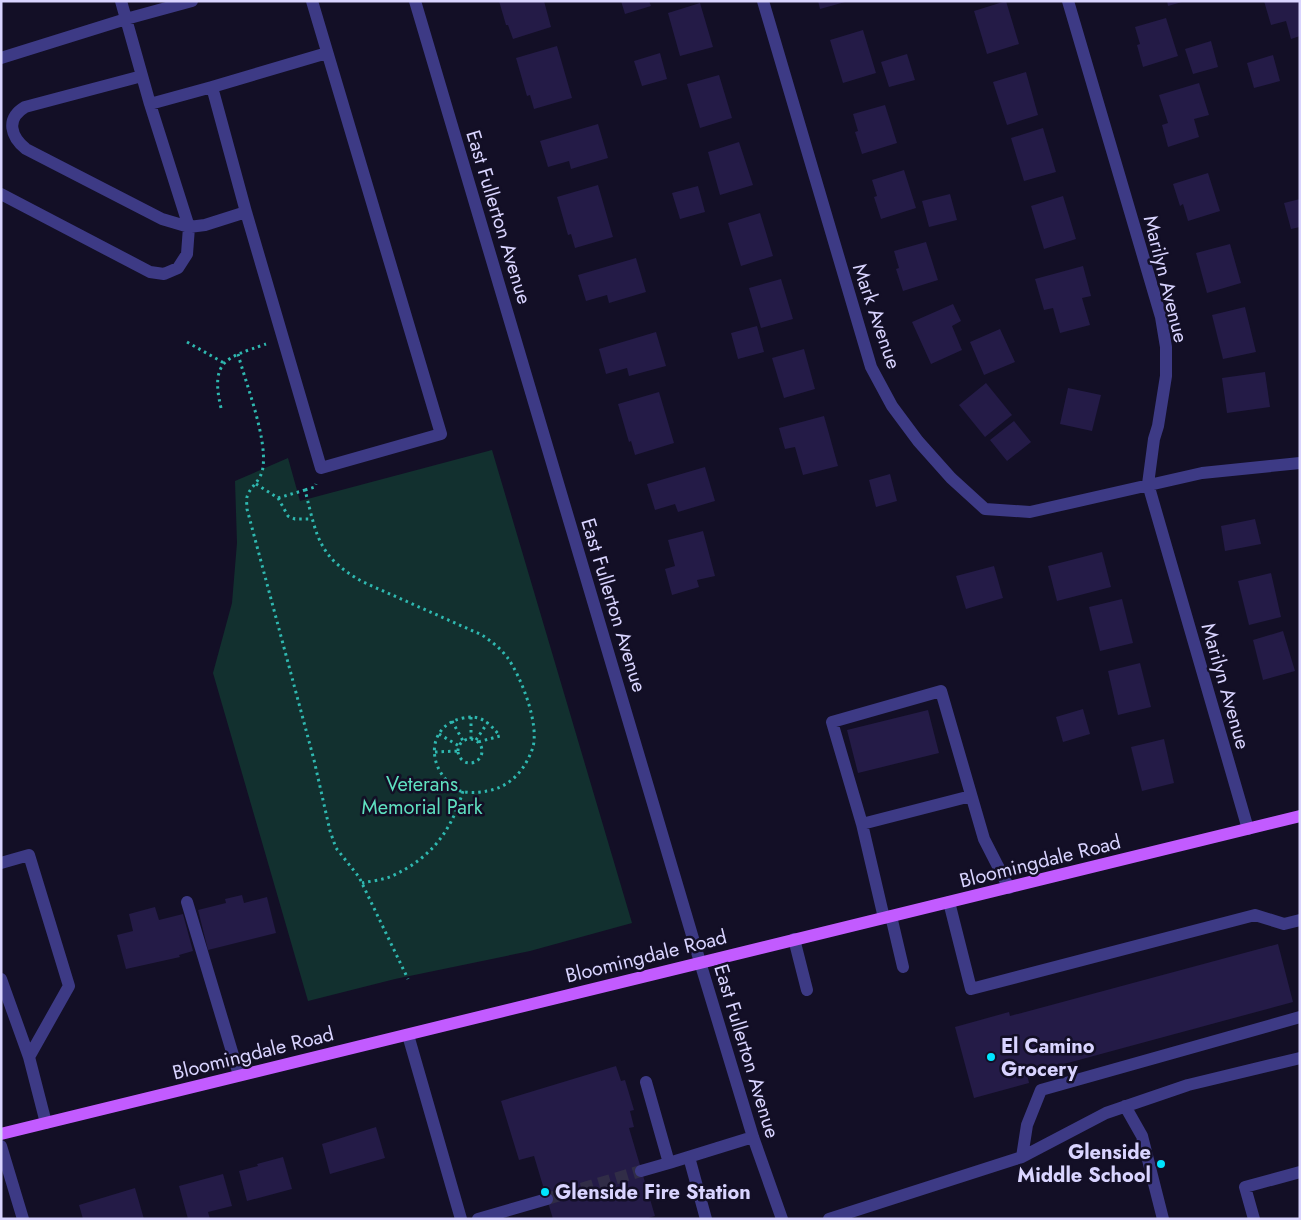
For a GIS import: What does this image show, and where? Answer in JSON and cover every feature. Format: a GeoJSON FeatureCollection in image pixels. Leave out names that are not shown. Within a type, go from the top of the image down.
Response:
{"type":"FeatureCollection","features":[{"type":"Feature","properties":{"kind":"main road","name":"Bloomingdale Road"},"geometry":{"type":"LineString","coordinates":[[1,1134],[1300,816]]}},
{"type":"Feature","properties":{"kind":"street"},"geometry":{"type":"LineString","coordinates":[[1,194],[150,272],[164,274],[178,268],[187,254],[189,227],[150,104],[121,1]]}},
{"type":"Feature","properties":{"kind":"street"},"geometry":{"type":"LineString","coordinates":[[1,58],[126,19],[192,1]]}},
{"type":"Feature","properties":{"kind":"street"},"geometry":{"type":"LineString","coordinates":[[212,87],[246,212],[321,468],[441,434],[312,1]]}},
{"type":"Feature","properties":{"kind":"street","name":"East Fullerton Avenue"},"geometry":{"type":"LineString","coordinates":[[415,1],[700,962],[753,1137],[782,1219]]}},
{"type":"Feature","properties":{"kind":"street","name":"Mark Avenue"},"geometry":{"type":"LineString","coordinates":[[763,1],[871,367],[892,406],[918,441],[951,478],[986,509],[1030,512],[1202,473],[1300,463]]}},
{"type":"Feature","properties":{"kind":"street","name":"Marilyn Avenue"},"geometry":{"type":"LineString","coordinates":[[1068,1],[1161,318],[1166,347],[1166,376],[1148,484],[1248,829]]}},
{"type":"Feature","properties":{"kind":"street"},"geometry":{"type":"LineString","coordinates":[[150,104],[327,53]]}},
{"type":"Feature","properties":{"kind":"street"},"geometry":{"type":"LineString","coordinates":[[142,76],[25,107],[18,111],[13,119],[12,127],[14,134],[18,142],[26,149],[162,219],[189,227],[205,225],[246,212]]}},
{"type":"Feature","properties":{"kind":"street"},"geometry":{"type":"LineString","coordinates":[[903,967],[832,722],[941,691],[984,839],[1008,888]]}},
{"type":"Feature","properties":{"kind":"street"},"geometry":{"type":"LineString","coordinates":[[862,824],[971,796]]}},
{"type":"Feature","properties":{"kind":"street"},"geometry":{"type":"LineString","coordinates":[[1,863],[29,856],[69,986],[29,1058]]}},
{"type":"Feature","properties":{"kind":"street"},"geometry":{"type":"LineString","coordinates":[[187,902],[239,1075]]}},
{"type":"Feature","properties":{"kind":"street"},"geometry":{"type":"LineString","coordinates":[[949,902],[971,989],[1256,915],[1284,924],[1300,920]]}},
{"type":"Feature","properties":{"kind":"street"},"geometry":{"type":"LineString","coordinates":[[794,939],[807,990]]}},
{"type":"Feature","properties":{"kind":"street"},"geometry":{"type":"LineString","coordinates":[[1,979],[29,1058],[46,1123]]}},
{"type":"Feature","properties":{"kind":"street"},"geometry":{"type":"LineString","coordinates":[[1022,1157],[1027,1125],[1042,1090],[1300,1017]]}},
{"type":"Feature","properties":{"kind":"street"},"geometry":{"type":"LineString","coordinates":[[408,1035],[460,1219]]}},
{"type":"Feature","properties":{"kind":"street"},"geometry":{"type":"LineString","coordinates":[[829,1219],[1022,1157],[1106,1113],[1125,1106],[1188,1085],[1300,1058]]}},
{"type":"Feature","properties":{"kind":"street"},"geometry":{"type":"LineString","coordinates":[[646,1082],[669,1163]]}},
{"type":"Feature","properties":{"kind":"street"},"geometry":{"type":"LineString","coordinates":[[1125,1106],[1142,1136],[1163,1219]]}},
{"type":"Feature","properties":{"kind":"street"},"geometry":{"type":"LineString","coordinates":[[641,1171],[753,1137]]}},
{"type":"Feature","properties":{"kind":"street"},"geometry":{"type":"LineString","coordinates":[[1,1146],[23,1219]]}},
{"type":"Feature","properties":{"kind":"street"},"geometry":{"type":"LineString","coordinates":[[689,1157],[706,1219]]}},
{"type":"Feature","properties":{"kind":"street"},"geometry":{"type":"LineString","coordinates":[[1254,1219],[1245,1187],[1300,1172]]}},
{"type":"Feature","properties":{"kind":"street"},"geometry":{"type":"LineString","coordinates":[[478,1219],[500,1216],[547,1199]]}},
{"type":"Feature","properties":{"kind":"path"},"geometry":{"type":"LineString","coordinates":[[221,408],[218,394],[219,370],[226,360],[283,338]]}},
{"type":"Feature","properties":{"kind":"path"},"geometry":{"type":"LineString","coordinates":[[187,342],[224,363]]}},
{"type":"Feature","properties":{"kind":"path"},"geometry":{"type":"LineString","coordinates":[[238,354],[258,426],[264,466],[261,478],[247,497],[247,509],[314,760],[330,831],[336,848],[359,877],[408,980]]}},
{"type":"Feature","properties":{"kind":"path"},"geometry":{"type":"LineString","coordinates":[[256,484],[278,498],[288,516],[295,519],[312,519]]}},
{"type":"Feature","properties":{"kind":"path"},"geometry":{"type":"LineString","coordinates":[[278,498],[304,490],[318,539],[335,563],[363,582],[482,635],[494,643],[507,658],[517,673],[530,710],[534,732],[533,746],[528,761],[516,778],[503,786],[488,791],[472,792],[457,790],[439,770],[434,758],[438,734],[448,723],[471,716],[482,718],[488,722],[500,736],[477,741],[471,739],[463,741],[458,751],[460,758],[467,763],[475,762],[482,753],[477,741]]}},
{"type":"Feature","properties":{"kind":"path"},"geometry":{"type":"LineString","coordinates":[[471,716],[471,739]]}},
{"type":"Feature","properties":{"kind":"path"},"geometry":{"type":"LineString","coordinates":[[452,721],[463,741]]}},
{"type":"Feature","properties":{"kind":"path"},"geometry":{"type":"LineString","coordinates":[[477,741],[488,722]]}},
{"type":"Feature","properties":{"kind":"path"},"geometry":{"type":"LineString","coordinates":[[438,734],[459,746]]}},
{"type":"Feature","properties":{"kind":"path"},"geometry":{"type":"LineString","coordinates":[[435,752],[458,751]]}},
{"type":"Feature","properties":{"kind":"path"},"geometry":{"type":"LineString","coordinates":[[362,883],[390,877],[417,862],[433,849],[448,829],[458,809],[463,791]]}},
{"type":"Feature","properties":{"kind":"green space","name":"Veterans Memorial Park"},"geometry":{"type":"Polygon","coordinates":[[[492,450],[632,923],[530,951],[395,979],[308,1001],[213,673],[232,603],[237,543],[235,481],[288,458],[300,501],[492,450]]]}},
{"type":"Feature","properties":{"kind":"building"},"geometry":{"type":"Polygon","coordinates":[[[499,1],[544,1],[551,27],[513,39],[508,25],[506,25],[499,1]]]}},
{"type":"Feature","properties":{"kind":"building"},"geometry":{"type":"Polygon","coordinates":[[[621,1],[649,1],[651,6],[625,14],[621,1]]]}},
{"type":"Feature","properties":{"kind":"building"},"geometry":{"type":"Polygon","coordinates":[[[818,1],[845,1],[845,2],[820,9],[818,1]]]}},
{"type":"Feature","properties":{"kind":"building"},"geometry":{"type":"Polygon","coordinates":[[[1006,1],[1019,44],[987,54],[974,11],[1006,1]]]}},
{"type":"Feature","properties":{"kind":"building"},"geometry":{"type":"Polygon","coordinates":[[[1167,1],[1182,1],[1182,2],[1168,6],[1167,1]]]}},
{"type":"Feature","properties":{"kind":"building"},"geometry":{"type":"Polygon","coordinates":[[[1264,1],[1300,1],[1300,36],[1291,39],[1286,21],[1271,25],[1264,1]]]}},
{"type":"Feature","properties":{"kind":"building"},"geometry":{"type":"Polygon","coordinates":[[[700,3],[713,47],[680,56],[668,13],[700,3]]]}},
{"type":"Feature","properties":{"kind":"building"},"geometry":{"type":"Polygon","coordinates":[[[1166,18],[1178,56],[1143,67],[1137,45],[1140,44],[1135,27],[1166,18]]]}},
{"type":"Feature","properties":{"kind":"building"},"geometry":{"type":"Polygon","coordinates":[[[863,30],[876,73],[843,83],[830,40],[863,30]]]}},
{"type":"Feature","properties":{"kind":"building"},"geometry":{"type":"Polygon","coordinates":[[[1211,41],[1218,67],[1193,74],[1185,49],[1211,41]]]}},
{"type":"Feature","properties":{"kind":"building"},"geometry":{"type":"Polygon","coordinates":[[[557,46],[572,98],[534,109],[530,95],[527,96],[516,58],[557,46]]]}},
{"type":"Feature","properties":{"kind":"building"},"geometry":{"type":"Polygon","coordinates":[[[660,53],[667,79],[642,86],[634,61],[660,53]]]}},
{"type":"Feature","properties":{"kind":"building"},"geometry":{"type":"Polygon","coordinates":[[[907,54],[915,80],[889,87],[881,62],[907,54]]]}},
{"type":"Feature","properties":{"kind":"building"},"geometry":{"type":"Polygon","coordinates":[[[1273,55],[1280,81],[1254,88],[1247,63],[1273,55]]]}},
{"type":"Feature","properties":{"kind":"building"},"geometry":{"type":"Polygon","coordinates":[[[1026,72],[1038,115],[1007,125],[993,82],[1026,72]]]}},
{"type":"Feature","properties":{"kind":"building"},"geometry":{"type":"Polygon","coordinates":[[[719,75],[732,118],[700,128],[687,84],[719,75]]]}},
{"type":"Feature","properties":{"kind":"building"},"geometry":{"type":"Polygon","coordinates":[[[1199,83],[1209,115],[1194,119],[1199,137],[1168,147],[1162,125],[1168,123],[1159,95],[1199,83]]]}},
{"type":"Feature","properties":{"kind":"building"},"geometry":{"type":"Polygon","coordinates":[[[885,105],[897,143],[862,154],[855,132],[858,131],[853,114],[885,105]]]}},
{"type":"Feature","properties":{"kind":"building"},"geometry":{"type":"Polygon","coordinates":[[[598,124],[608,158],[571,169],[569,161],[548,167],[540,141],[598,124]]]}},
{"type":"Feature","properties":{"kind":"building"},"geometry":{"type":"Polygon","coordinates":[[[1043,128],[1056,172],[1024,181],[1011,138],[1043,128]]]}},
{"type":"Feature","properties":{"kind":"building"},"geometry":{"type":"Polygon","coordinates":[[[739,142],[753,185],[720,195],[708,152],[739,142]]]}},
{"type":"Feature","properties":{"kind":"building"},"geometry":{"type":"Polygon","coordinates":[[[904,170],[916,208],[881,219],[874,197],[877,196],[872,180],[904,170]]]}},
{"type":"Feature","properties":{"kind":"building"},"geometry":{"type":"Polygon","coordinates":[[[1208,173],[1220,211],[1188,221],[1183,204],[1180,206],[1173,184],[1208,173]]]}},
{"type":"Feature","properties":{"kind":"building"},"geometry":{"type":"Polygon","coordinates":[[[598,185],[613,237],[575,248],[571,234],[568,235],[557,197],[598,185]]]}},
{"type":"Feature","properties":{"kind":"building"},"geometry":{"type":"Polygon","coordinates":[[[698,186],[705,212],[680,219],[672,193],[698,186]]]}},
{"type":"Feature","properties":{"kind":"building"},"geometry":{"type":"Polygon","coordinates":[[[950,194],[957,220],[929,227],[922,201],[950,194]]]}},
{"type":"Feature","properties":{"kind":"building"},"geometry":{"type":"Polygon","coordinates":[[[1063,196],[1076,239],[1044,249],[1031,206],[1063,196]]]}},
{"type":"Feature","properties":{"kind":"building"},"geometry":{"type":"Polygon","coordinates":[[[1300,199],[1300,227],[1291,229],[1284,203],[1300,199]]]}},
{"type":"Feature","properties":{"kind":"building"},"geometry":{"type":"Polygon","coordinates":[[[760,213],[773,256],[741,266],[728,223],[760,213]]]}},
{"type":"Feature","properties":{"kind":"building"},"geometry":{"type":"Polygon","coordinates":[[[926,242],[938,280],[903,291],[896,269],[899,268],[894,251],[926,242]]]}},
{"type":"Feature","properties":{"kind":"building"},"geometry":{"type":"Polygon","coordinates":[[[1230,244],[1241,283],[1207,293],[1196,253],[1230,244]]]}},
{"type":"Feature","properties":{"kind":"building"},"geometry":{"type":"Polygon","coordinates":[[[636,258],[646,292],[609,303],[607,295],[586,301],[578,275],[636,258]]]}},
{"type":"Feature","properties":{"kind":"building"},"geometry":{"type":"Polygon","coordinates":[[[1083,266],[1091,296],[1082,298],[1090,325],[1060,333],[1053,308],[1044,310],[1035,279],[1083,266]]]}},
{"type":"Feature","properties":{"kind":"building"},"geometry":{"type":"Polygon","coordinates":[[[781,279],[793,319],[761,328],[749,288],[781,279]]]}},
{"type":"Feature","properties":{"kind":"building"},"geometry":{"type":"Polygon","coordinates":[[[953,304],[961,321],[952,326],[962,350],[931,364],[912,322],[953,304]]]}},
{"type":"Feature","properties":{"kind":"building"},"geometry":{"type":"Polygon","coordinates":[[[1245,307],[1256,352],[1223,359],[1212,315],[1245,307]]]}},
{"type":"Feature","properties":{"kind":"building"},"geometry":{"type":"Polygon","coordinates":[[[757,326],[764,352],[738,359],[731,333],[757,326]]]}},
{"type":"Feature","properties":{"kind":"building"},"geometry":{"type":"Polygon","coordinates":[[[1000,329],[1015,362],[984,375],[970,342],[1000,329]]]}},
{"type":"Feature","properties":{"kind":"building"},"geometry":{"type":"Polygon","coordinates":[[[656,332],[666,366],[629,376],[627,368],[606,374],[599,349],[656,332]]]}},
{"type":"Feature","properties":{"kind":"building"},"geometry":{"type":"Polygon","coordinates":[[[804,349],[815,389],[784,398],[772,358],[804,349]]]}},
{"type":"Feature","properties":{"kind":"building"},"geometry":{"type":"Polygon","coordinates":[[[1265,372],[1270,407],[1227,413],[1222,378],[1265,372]]]}},
{"type":"Feature","properties":{"kind":"building"},"geometry":{"type":"Polygon","coordinates":[[[986,383],[1012,415],[985,437],[959,405],[986,383]]]}},
{"type":"Feature","properties":{"kind":"building"},"geometry":{"type":"Polygon","coordinates":[[[1068,388],[1101,395],[1092,431],[1060,424],[1068,388]]]}},
{"type":"Feature","properties":{"kind":"building"},"geometry":{"type":"Polygon","coordinates":[[[659,392],[674,443],[635,455],[631,441],[629,442],[618,404],[659,392]]]}},
{"type":"Feature","properties":{"kind":"building"},"geometry":{"type":"Polygon","coordinates":[[[824,416],[838,466],[803,475],[795,447],[785,449],[779,428],[824,416]]]}},
{"type":"Feature","properties":{"kind":"building"},"geometry":{"type":"Polygon","coordinates":[[[1014,421],[1031,442],[1007,461],[990,440],[1014,421]]]}},
{"type":"Feature","properties":{"kind":"building"},"geometry":{"type":"Polygon","coordinates":[[[705,467],[715,501],[678,512],[675,504],[655,510],[647,484],[705,467]]]}},
{"type":"Feature","properties":{"kind":"building"},"geometry":{"type":"Polygon","coordinates":[[[890,474],[897,501],[876,507],[869,480],[890,474]]]}},
{"type":"Feature","properties":{"kind":"building"},"geometry":{"type":"Polygon","coordinates":[[[1255,519],[1261,544],[1225,551],[1221,526],[1255,519]]]}},
{"type":"Feature","properties":{"kind":"building"},"geometry":{"type":"Polygon","coordinates":[[[703,531],[715,576],[697,580],[699,587],[672,595],[665,569],[675,566],[668,540],[703,531]]]}},
{"type":"Feature","properties":{"kind":"building"},"geometry":{"type":"Polygon","coordinates":[[[1102,552],[1111,587],[1057,601],[1048,566],[1102,552]]]}},
{"type":"Feature","properties":{"kind":"building"},"geometry":{"type":"Polygon","coordinates":[[[994,566],[1003,598],[966,609],[956,576],[994,566]]]}},
{"type":"Feature","properties":{"kind":"building"},"geometry":{"type":"Polygon","coordinates":[[[1271,573],[1281,617],[1249,625],[1238,581],[1271,573]]]}},
{"type":"Feature","properties":{"kind":"building"},"geometry":{"type":"Polygon","coordinates":[[[1122,599],[1133,643],[1100,651],[1089,607],[1122,599]]]}},
{"type":"Feature","properties":{"kind":"building"},"geometry":{"type":"Polygon","coordinates":[[[1283,631],[1295,671],[1263,680],[1253,640],[1283,631]]]}},
{"type":"Feature","properties":{"kind":"building"},"geometry":{"type":"Polygon","coordinates":[[[1140,663],[1151,707],[1118,715],[1108,671],[1140,663]]]}},
{"type":"Feature","properties":{"kind":"building"},"geometry":{"type":"Polygon","coordinates":[[[1083,709],[1090,734],[1063,742],[1056,717],[1083,709]]]}},
{"type":"Feature","properties":{"kind":"building"},"geometry":{"type":"Polygon","coordinates":[[[928,710],[939,753],[858,773],[847,730],[928,710]]]}},
{"type":"Feature","properties":{"kind":"building"},"geometry":{"type":"Polygon","coordinates":[[[1164,739],[1174,783],[1142,791],[1131,747],[1164,739]]]}},
{"type":"Feature","properties":{"kind":"building"},"geometry":{"type":"Polygon","coordinates":[[[242,895],[244,903],[267,897],[276,933],[208,950],[198,910],[226,903],[225,899],[242,895]]]}},
{"type":"Feature","properties":{"kind":"building"},"geometry":{"type":"Polygon","coordinates":[[[155,907],[159,920],[183,914],[193,951],[179,955],[180,957],[126,969],[117,935],[133,931],[129,914],[155,907]]]}},
{"type":"Feature","properties":{"kind":"building"},"geometry":{"type":"Polygon","coordinates":[[[1278,944],[1293,1002],[1027,1074],[1029,1083],[974,1098],[955,1027],[1009,1012],[1010,1016],[1278,944]]]}},
{"type":"Feature","properties":{"kind":"building"},"geometry":{"type":"Polygon","coordinates":[[[616,1066],[621,1081],[625,1080],[634,1110],[630,1111],[634,1127],[629,1128],[655,1216],[645,1219],[553,1219],[534,1156],[519,1160],[501,1101],[616,1066]]]}},
{"type":"Feature","properties":{"kind":"building"},"geometry":{"type":"Polygon","coordinates":[[[376,1127],[385,1158],[330,1174],[322,1144],[376,1127]]]}},
{"type":"Feature","properties":{"kind":"building"},"geometry":{"type":"Polygon","coordinates":[[[283,1157],[292,1189],[247,1201],[239,1171],[283,1157]]]}},
{"type":"Feature","properties":{"kind":"building"},"geometry":{"type":"Polygon","coordinates":[[[223,1174],[232,1206],[208,1212],[210,1219],[188,1219],[179,1186],[223,1174]]]}},
{"type":"Feature","properties":{"kind":"building"},"geometry":{"type":"Polygon","coordinates":[[[135,1188],[144,1219],[83,1219],[79,1205],[135,1188]]]}},
{"type":"Feature","properties":{"kind":"tunnel"},"geometry":{"type":"LineString","coordinates":[[547,1199],[641,1171]]}},
{"type":"Feature","properties":{"kind":"place","name":"El Camino Grocery"},"geometry":{"type":"Point","coordinates":[991,1057]}},
{"type":"Feature","properties":{"kind":"place","name":"Glenside Middle School"},"geometry":{"type":"Point","coordinates":[1161,1164]}},
{"type":"Feature","properties":{"kind":"place","name":"Glenside Fire Station"},"geometry":{"type":"Point","coordinates":[545,1192]}}]}
